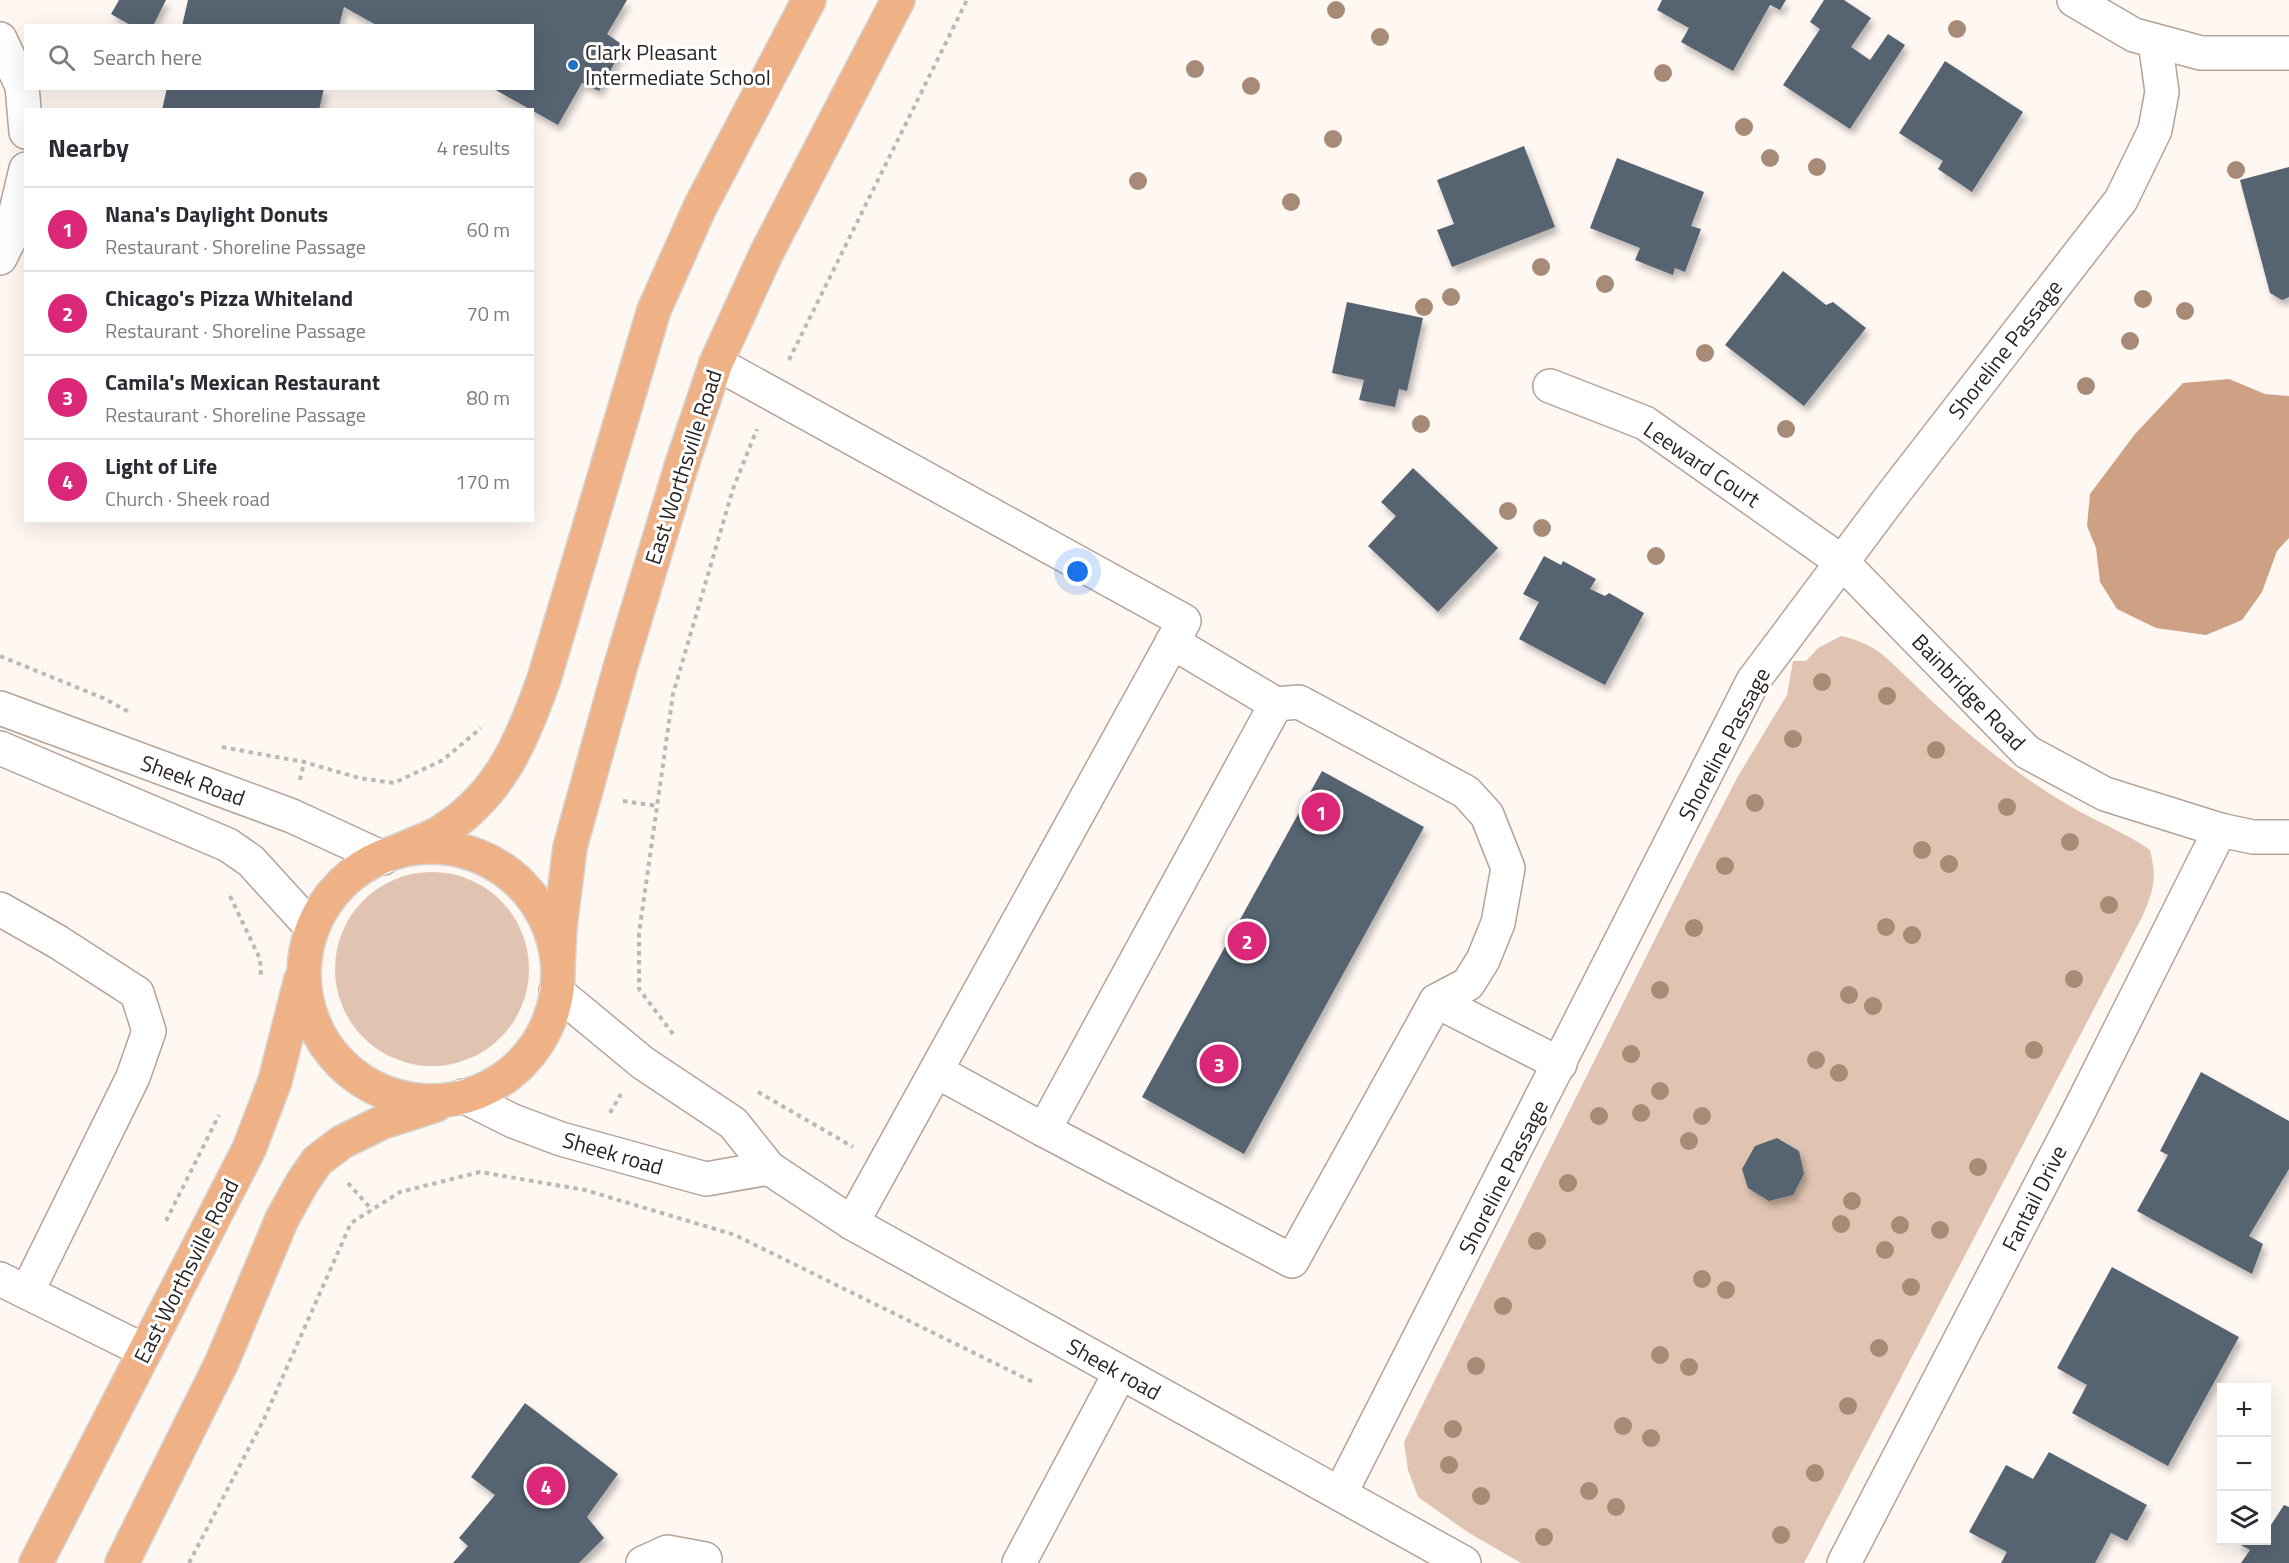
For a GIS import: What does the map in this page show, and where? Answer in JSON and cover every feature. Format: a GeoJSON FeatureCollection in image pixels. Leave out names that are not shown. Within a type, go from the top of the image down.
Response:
{"type":"FeatureCollection","features":[{"type":"Feature","properties":{"kind":"main road"},"geometry":{"type":"LineString","coordinates":[[456,1098],[412,1101],[376,1089],[345,1068],[321,1038],[307,1003],[304,965],[312,928],[331,896],[360,868],[439,832],[468,810],[502,773],[523,739],[544,680],[654,310],[700,207],[808,0]]}},
{"type":"Feature","properties":{"kind":"main road","name":"East Worthsville Road"},"geometry":{"type":"LineString","coordinates":[[456,1098],[486,1090],[517,1068],[541,1039],[555,1004],[560,927],[570,847],[620,668],[681,467],[716,363],[767,252],[898,0]]}},
{"type":"Feature","properties":{"kind":"main road"},"geometry":{"type":"LineString","coordinates":[[390,855],[434,847],[471,853],[505,870],[532,896],[550,929],[557,979]]}},
{"type":"Feature","properties":{"kind":"main road","name":"East Worthsville Road"},"geometry":{"type":"LineString","coordinates":[[36,1563],[249,1149],[275,1081],[304,965]]}},
{"type":"Feature","properties":{"kind":"main road"},"geometry":{"type":"LineString","coordinates":[[122,1563],[222,1362],[282,1219],[312,1168],[342,1142],[383,1122],[456,1098]]}},
{"type":"Feature","properties":{"kind":"street"},"geometry":{"type":"LineString","coordinates":[[2074,0],[2134,35],[2201,53],[2289,53]]}},
{"type":"Feature","properties":{"kind":"street"},"geometry":{"type":"LineString","coordinates":[[0,39],[22,86],[24,109]]}},
{"type":"Feature","properties":{"kind":"street","name":"Shoreline Passage"},"geometry":{"type":"LineString","coordinates":[[1340,1494],[1753,681],[2121,200],[2155,130],[2162,92],[2156,41]]}},
{"type":"Feature","properties":{"kind":"street"},"geometry":{"type":"LineString","coordinates":[[0,258],[9,240],[24,177]]}},
{"type":"Feature","properties":{"kind":"street"},"geometry":{"type":"LineString","coordinates":[[716,363],[1184,621],[852,1223]]}},
{"type":"Feature","properties":{"kind":"street","name":"Leeward Court"},"geometry":{"type":"LineString","coordinates":[[1550,386],[1645,423],[1842,562]]}},
{"type":"Feature","properties":{"kind":"street","name":"Bainbridge Road"},"geometry":{"type":"LineString","coordinates":[[1842,562],[2027,752],[2105,794],[2220,830],[2253,837],[2289,837]]}},
{"type":"Feature","properties":{"kind":"street"},"geometry":{"type":"LineString","coordinates":[[936,1071],[1292,1262],[1436,1002],[1468,984],[1483,960],[1498,923],[1508,868],[1488,815],[1466,792],[1299,702],[1276,704],[1172,642]]}},
{"type":"Feature","properties":{"kind":"street"},"geometry":{"type":"LineString","coordinates":[[1044,1130],[1276,704]]}},
{"type":"Feature","properties":{"kind":"street","name":"Sheek Road"},"geometry":{"type":"LineString","coordinates":[[0,708],[292,816],[390,855]]}},
{"type":"Feature","properties":{"kind":"street","name":"Sheek Road"},"geometry":{"type":"LineString","coordinates":[[0,748],[228,845],[251,861],[312,928]]}},
{"type":"Feature","properties":{"kind":"street","name":"Fantail Drive"},"geometry":{"type":"LineString","coordinates":[[1844,1563],[2076,1117],[2220,830]]}},
{"type":"Feature","properties":{"kind":"street"},"geometry":{"type":"LineString","coordinates":[[1,913],[58,942],[137,993],[149,1031],[133,1077],[14,1286],[145,1350]]}},
{"type":"Feature","properties":{"kind":"street","name":"Sheek road"},"geometry":{"type":"LineString","coordinates":[[557,979],[643,1063],[733,1123],[769,1168],[852,1223],[1464,1563]]}},
{"type":"Feature","properties":{"kind":"street"},"geometry":{"type":"LineString","coordinates":[[1436,1002],[1560,1064]]}},
{"type":"Feature","properties":{"kind":"street","name":"Sheek road"},"geometry":{"type":"LineString","coordinates":[[456,1098],[513,1121],[597,1149],[706,1179],[769,1168]]}},
{"type":"Feature","properties":{"kind":"street"},"geometry":{"type":"LineString","coordinates":[[1018,1563],[1120,1373]]}},
{"type":"Feature","properties":{"kind":"street"},"geometry":{"type":"LineString","coordinates":[[643,1563],[667,1552],[705,1559]]}},
{"type":"Feature","properties":{"kind":"path"},"geometry":{"type":"LineString","coordinates":[[679,1039],[670,1032],[639,988],[639,933],[673,694],[733,489],[772,394],[967,0]]}},
{"type":"Feature","properties":{"kind":"path"},"geometry":{"type":"LineString","coordinates":[[0,656],[103,698],[132,714]]}},
{"type":"Feature","properties":{"kind":"path"},"geometry":{"type":"LineString","coordinates":[[214,746],[304,762],[359,778],[394,783],[443,760],[479,730],[484,721]]}},
{"type":"Feature","properties":{"kind":"path"},"geometry":{"type":"LineString","coordinates":[[226,889],[260,959],[262,979]]}},
{"type":"Feature","properties":{"kind":"path"},"geometry":{"type":"LineString","coordinates":[[585,1190],[611,1108],[643,1063],[670,1032]]}},
{"type":"Feature","properties":{"kind":"path"},"geometry":{"type":"LineString","coordinates":[[754,1089],[884,1165]]}},
{"type":"Feature","properties":{"kind":"path"},"geometry":{"type":"LineString","coordinates":[[189,1563],[264,1419],[351,1223],[400,1192],[480,1172],[585,1190],[735,1235],[1035,1383]]}},
{"type":"Feature","properties":{"kind":"shaded area"},"geometry":{"type":"Polygon","coordinates":[[[2229,379],[2265,394],[2289,396],[2289,538],[2277,551],[2262,592],[2242,620],[2206,635],[2156,628],[2117,609],[2100,582],[2096,548],[2087,526],[2090,494],[2135,434],[2183,383],[2229,379]]]}},
{"type":"Feature","properties":{"kind":"shaded area"},"geometry":{"type":"Polygon","coordinates":[[[1841,636],[1864,643],[1880,653],[1968,733],[2028,779],[2080,812],[2150,850],[2154,877],[2149,899],[2142,917],[1804,1563],[1521,1563],[1469,1533],[1418,1497],[1408,1470],[1404,1442],[1686,877],[1737,778],[1787,695],[1793,661],[1806,661],[1818,648],[1841,636]]]}},
{"type":"Feature","properties":{"kind":"shaded area"},"geometry":{"type":"Polygon","coordinates":[[[432,872],[469,879],[486,888],[501,900],[513,915],[522,932],[529,969],[522,1006],[513,1023],[501,1038],[486,1050],[469,1059],[432,1066],[395,1059],[378,1050],[363,1038],[351,1023],[342,1006],[335,969],[342,932],[351,915],[363,900],[378,888],[395,879],[432,872]]]}},
{"type":"Feature","properties":{"kind":"building"},"geometry":{"type":"Polygon","coordinates":[[[119,0],[166,0],[154,24],[128,24],[111,14],[119,0]]]}},
{"type":"Feature","properties":{"kind":"building","name":"Clark Pleasant Intermediate School"},"geometry":{"type":"Polygon","coordinates":[[[188,0],[627,0],[607,34],[624,46],[599,91],[582,83],[558,125],[534,112],[534,108],[528,108],[496,90],[534,90],[534,24],[374,24],[344,7],[340,24],[182,24],[188,0]]]}},
{"type":"Feature","properties":{"kind":"building"},"geometry":{"type":"Polygon","coordinates":[[[1662,0],[1786,0],[1780,10],[1770,5],[1733,71],[1681,42],[1689,28],[1657,10],[1662,0]]]}},
{"type":"Feature","properties":{"kind":"building"},"geometry":{"type":"Polygon","coordinates":[[[1824,0],[1844,0],[1871,18],[1851,47],[1870,60],[1888,34],[1905,45],[1850,129],[1783,85],[1820,29],[1810,22],[1824,0]]]}},
{"type":"Feature","properties":{"kind":"building"},"geometry":{"type":"Polygon","coordinates":[[[1945,61],[2023,112],[1972,192],[1938,169],[1943,161],[1899,133],[1945,61]]]}},
{"type":"Feature","properties":{"kind":"building"},"geometry":{"type":"Polygon","coordinates":[[[167,90],[324,90],[319,108],[162,108],[167,90]]]}},
{"type":"Feature","properties":{"kind":"building"},"geometry":{"type":"Polygon","coordinates":[[[1524,146],[1555,227],[1452,267],[1437,230],[1454,224],[1437,180],[1524,146]]]}},
{"type":"Feature","properties":{"kind":"building"},"geometry":{"type":"Polygon","coordinates":[[[1617,158],[1704,192],[1691,226],[1701,229],[1685,272],[1675,268],[1673,275],[1635,260],[1640,248],[1590,228],[1617,158]]]}},
{"type":"Feature","properties":{"kind":"building"},"geometry":{"type":"Polygon","coordinates":[[[2289,167],[2289,297],[2282,300],[2270,293],[2240,180],[2289,167]]]}},
{"type":"Feature","properties":{"kind":"building"},"geometry":{"type":"Polygon","coordinates":[[[1783,271],[1826,305],[1833,302],[1866,328],[1804,406],[1725,345],[1783,271]]]}},
{"type":"Feature","properties":{"kind":"building"},"geometry":{"type":"Polygon","coordinates":[[[1347,302],[1423,318],[1407,391],[1399,389],[1395,407],[1359,400],[1364,380],[1332,373],[1347,302]]]}},
{"type":"Feature","properties":{"kind":"building"},"geometry":{"type":"Polygon","coordinates":[[[1413,468],[1498,548],[1438,612],[1368,546],[1396,516],[1381,502],[1413,468]]]}},
{"type":"Feature","properties":{"kind":"building"},"geometry":{"type":"Polygon","coordinates":[[[1544,556],[1561,565],[1563,561],[1596,579],[1590,589],[1605,596],[1609,593],[1644,613],[1605,685],[1519,639],[1539,602],[1523,594],[1544,556]]]}},
{"type":"Feature","properties":{"kind":"building"},"geometry":{"type":"Polygon","coordinates":[[[1322,771],[1424,827],[1244,1154],[1142,1097],[1322,771]]]}},
{"type":"Feature","properties":{"kind":"building"},"geometry":{"type":"Polygon","coordinates":[[[2201,1072],[2289,1121],[2289,1169],[2249,1236],[2263,1244],[2252,1274],[2137,1211],[2168,1155],[2160,1151],[2201,1072]]]}},
{"type":"Feature","properties":{"kind":"building"},"geometry":{"type":"Polygon","coordinates":[[[1777,1138],[1799,1151],[1804,1174],[1793,1195],[1769,1201],[1748,1188],[1742,1169],[1755,1146],[1777,1138]]]}},
{"type":"Feature","properties":{"kind":"building"},"geometry":{"type":"Polygon","coordinates":[[[2112,1267],[2239,1337],[2168,1466],[2072,1413],[2087,1385],[2057,1368],[2112,1267]]]}},
{"type":"Feature","properties":{"kind":"building"},"geometry":{"type":"Polygon","coordinates":[[[525,1403],[618,1474],[587,1517],[604,1538],[579,1563],[453,1563],[468,1546],[459,1538],[495,1495],[471,1477],[525,1403]]]}},
{"type":"Feature","properties":{"kind":"building"},"geometry":{"type":"Polygon","coordinates":[[[2049,1452],[2147,1505],[2127,1541],[2111,1533],[2095,1563],[2001,1563],[2007,1552],[1969,1532],[2006,1465],[2033,1479],[2049,1452]]]}},
{"type":"Feature","properties":{"kind":"building"},"geometry":{"type":"Polygon","coordinates":[[[2284,1505],[2289,1507],[2289,1563],[2241,1563],[2250,1550],[2241,1545],[2271,1545],[2271,1525],[2284,1505]]]}},
{"type":"Feature","properties":{"kind":"place","name":"Clark Pleasant Intermediate School"},"geometry":{"type":"Point","coordinates":[573,65]}},
{"type":"Feature","properties":{"kind":"place","name":"Nana's Daylight Donuts"},"geometry":{"type":"Point","coordinates":[1321,812]}},
{"type":"Feature","properties":{"kind":"place","name":"Chicago's Pizza Whiteland"},"geometry":{"type":"Point","coordinates":[1247,941]}},
{"type":"Feature","properties":{"kind":"place","name":"Camila's Mexican Restaurant"},"geometry":{"type":"Point","coordinates":[1219,1064]}},
{"type":"Feature","properties":{"kind":"place","name":"Light of Life"},"geometry":{"type":"Point","coordinates":[546,1486]}}]}
